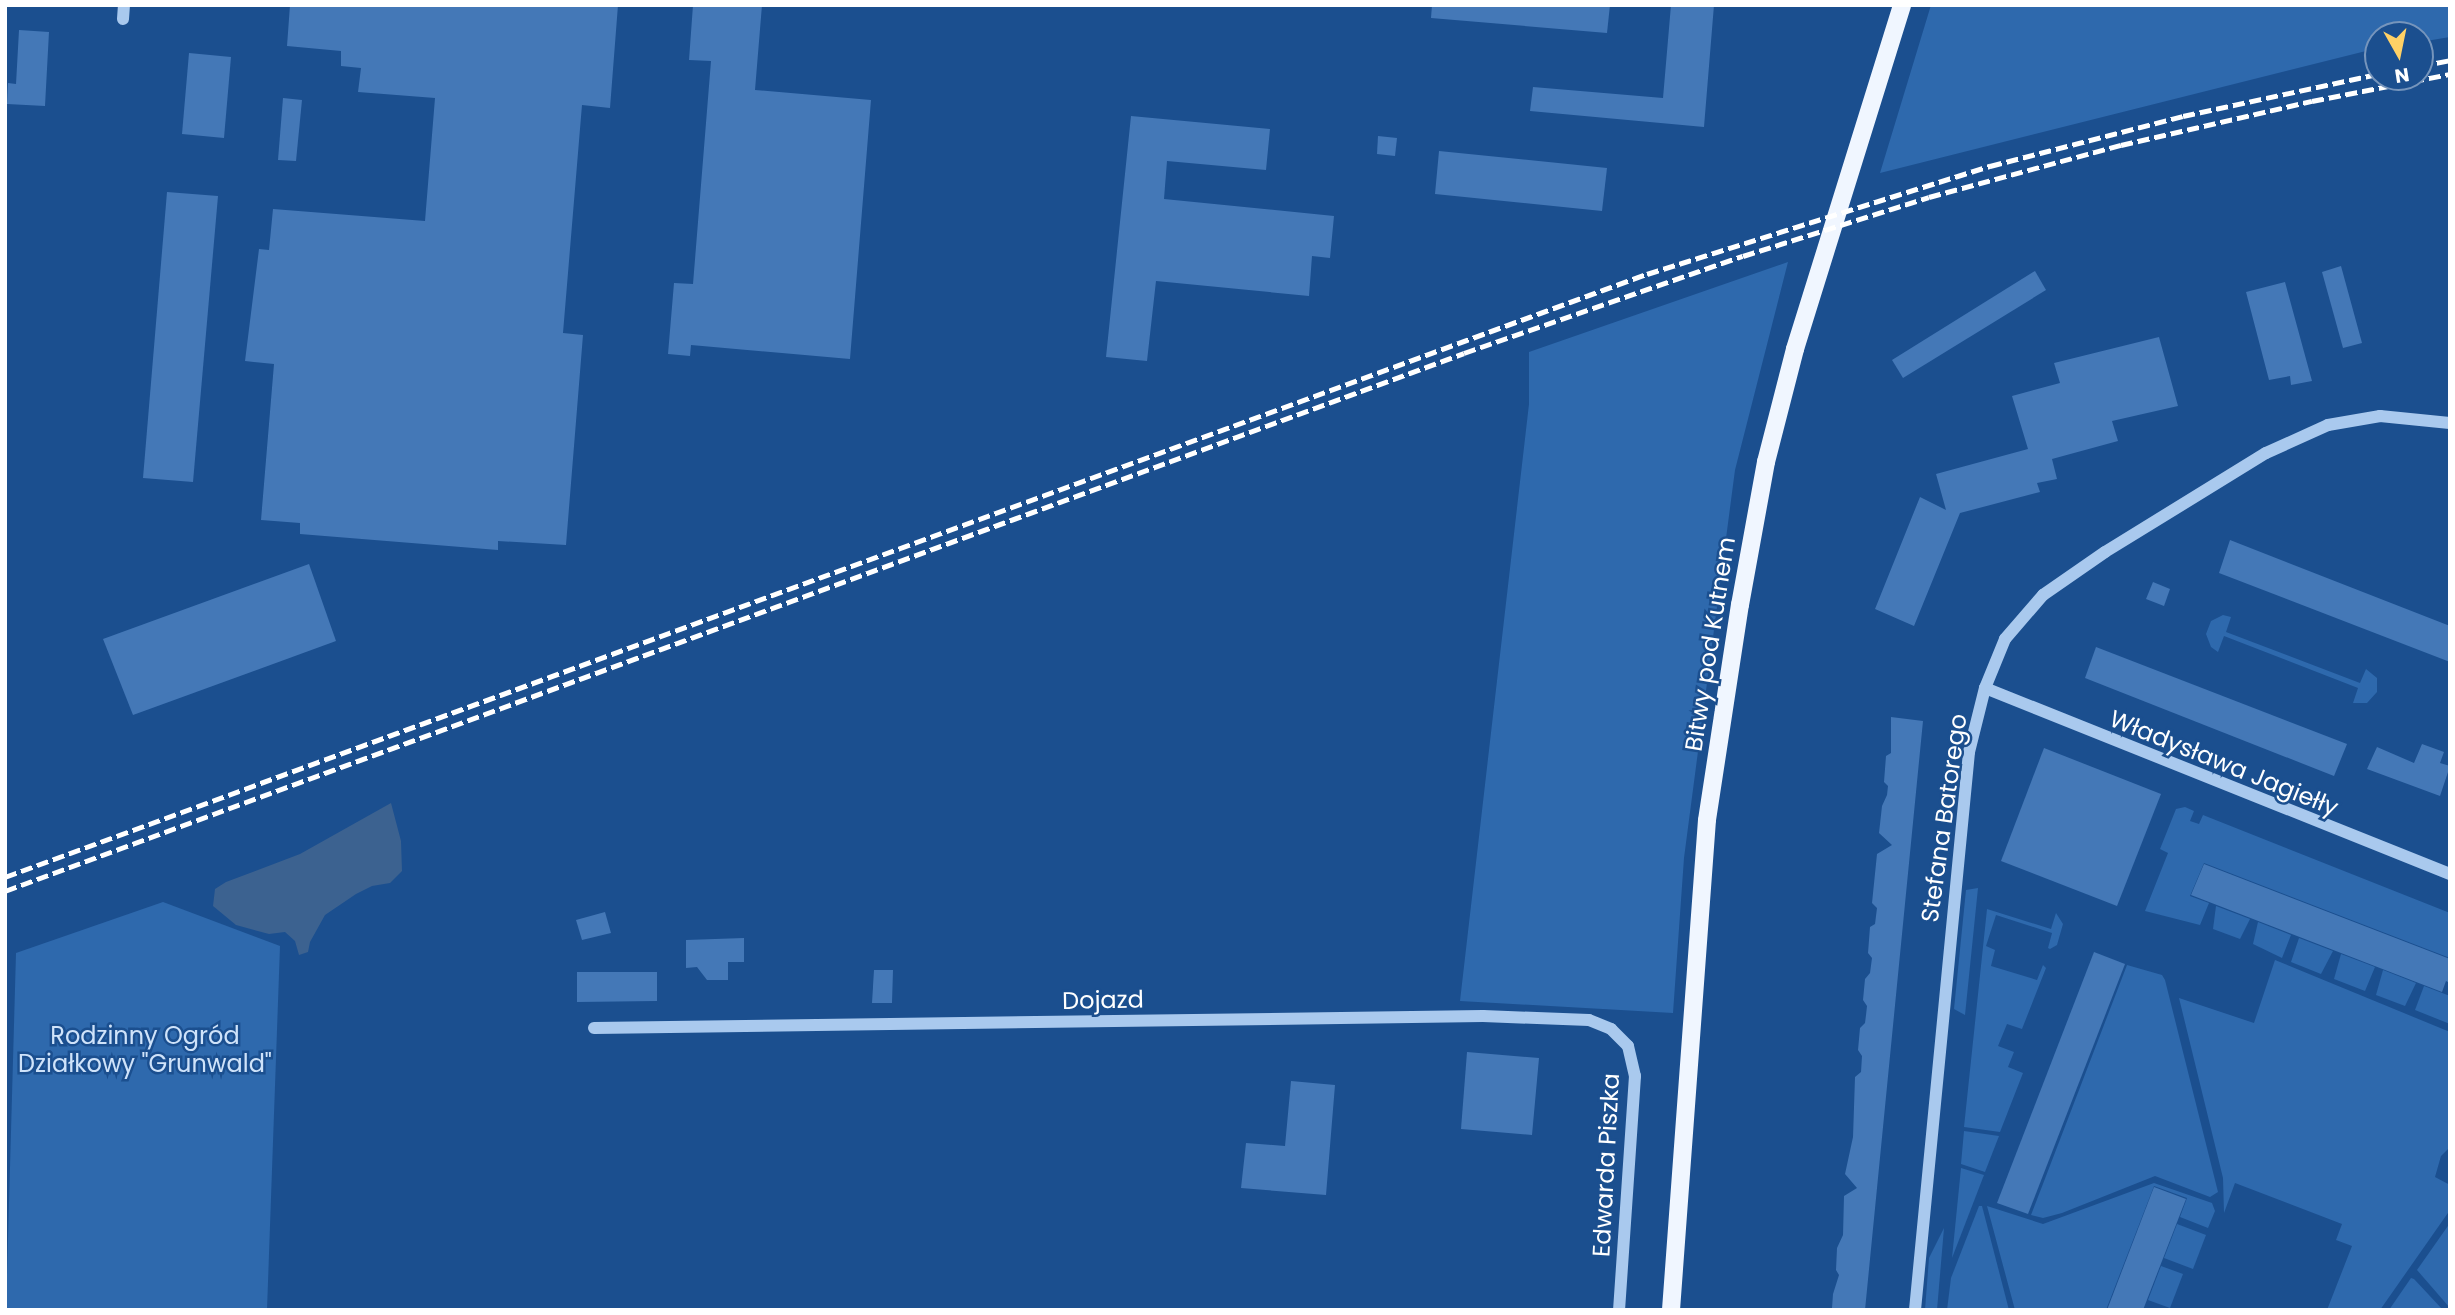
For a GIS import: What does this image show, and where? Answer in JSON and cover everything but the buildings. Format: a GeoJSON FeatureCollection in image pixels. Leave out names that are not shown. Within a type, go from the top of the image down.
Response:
{"type":"FeatureCollection","features":[{"type":"Feature","properties":{"kind":"main road","name":"Bitwy pod Kutnem"},"geometry":{"type":"LineString","coordinates":[[1671,1310],[1707,820],[1740,605],[1766,462],[1795,349],[1902,5]]}},
{"type":"Feature","properties":{"kind":"street"},"geometry":{"type":"LineString","coordinates":[[123,19],[124,5]]}},
{"type":"Feature","properties":{"kind":"street","name":"Stefana Batorego"},"geometry":{"type":"LineString","coordinates":[[1915,1310],[1955,873],[1969,752],[1984,688],[2005,639],[2043,595],[2105,552],[2266,453],[2328,425],[2380,416],[2450,423]]}},
{"type":"Feature","properties":{"kind":"street","name":"Władysława Jagiełły"},"geometry":{"type":"LineString","coordinates":[[1984,688],[2450,874]]}},
{"type":"Feature","properties":{"kind":"street","name":"Dojazd"},"geometry":{"type":"LineString","coordinates":[[594,1028],[1483,1016],[1589,1020],[1611,1030]]}},
{"type":"Feature","properties":{"kind":"street","name":"Edwarda Piszka"},"geometry":{"type":"LineString","coordinates":[[1611,1030],[1628,1046],[1635,1076],[1619,1310]]}},
{"type":"Feature","properties":{"kind":"green space"},"geometry":{"type":"Polygon","coordinates":[[[1931,5],[2450,5],[2450,37],[2434,40],[2434,21],[2364,21],[2364,52],[1880,173],[1931,5]]]}},
{"type":"Feature","properties":{"kind":"green space"},"geometry":{"type":"Polygon","coordinates":[[[1788,262],[1735,470],[1684,858],[1673,1013],[1460,1001],[1529,404],[1529,352],[1788,262]]]}},
{"type":"Feature","properties":{"kind":"green space"},"geometry":{"type":"Polygon","coordinates":[[[2223,615],[2231,617],[2226,632],[2360,683],[2366,669],[2377,678],[2377,692],[2367,703],[2353,703],[2358,688],[2224,636],[2218,652],[2211,647],[2206,634],[2211,621],[2223,615]]]}},
{"type":"Feature","properties":{"kind":"green space"},"geometry":{"type":"Polygon","coordinates":[[[2185,807],[2194,811],[2190,821],[2199,824],[2203,815],[2450,913],[2450,958],[2204,863],[2190,896],[2209,903],[2200,925],[2145,911],[2168,853],[2160,849],[2176,809],[2185,807]]]}},
{"type":"Feature","properties":{"kind":"green space"},"geometry":{"type":"Polygon","coordinates":[[[1978,888],[1965,1015],[1954,1009],[1966,890],[1978,888]]]}},
{"type":"Feature","properties":{"kind":"green space","name":"Rodzinny Ogród Działkowy \"Grunwald\""},"geometry":{"type":"Polygon","coordinates":[[[163,902],[280,946],[267,1310],[6,1310],[16,953],[163,902]]]}},
{"type":"Feature","properties":{"kind":"green space"},"geometry":{"type":"Polygon","coordinates":[[[2216,906],[2250,919],[2240,939],[2213,929],[2216,906]]]}},
{"type":"Feature","properties":{"kind":"green space"},"geometry":{"type":"Polygon","coordinates":[[[1987,909],[2051,929],[2056,913],[2063,924],[2057,945],[2050,949],[2048,948],[2052,933],[1996,915],[1986,946],[1995,950],[1991,966],[2037,980],[2043,965],[2046,968],[2022,1029],[2007,1024],[1998,1046],[2014,1052],[2008,1067],[2023,1073],[2000,1132],[1964,1127],[1987,909]]]}},
{"type":"Feature","properties":{"kind":"green space"},"geometry":{"type":"Polygon","coordinates":[[[2258,922],[2291,935],[2282,958],[2253,944],[2258,922]]]}},
{"type":"Feature","properties":{"kind":"green space"},"geometry":{"type":"Polygon","coordinates":[[[2299,938],[2333,951],[2321,974],[2291,962],[2299,938]]]}},
{"type":"Feature","properties":{"kind":"green space"},"geometry":{"type":"Polygon","coordinates":[[[2341,954],[2375,967],[2365,991],[2334,979],[2341,954]]]}},
{"type":"Feature","properties":{"kind":"green space"},"geometry":{"type":"Polygon","coordinates":[[[2275,960],[2450,1032],[2450,1147],[2441,1156],[2435,1177],[2450,1185],[2450,1210],[2380,1310],[2327,1310],[2352,1246],[2336,1240],[2342,1224],[2235,1183],[2224,1213],[2223,1178],[2179,998],[2254,1023],[2275,960]]]}},
{"type":"Feature","properties":{"kind":"green space"},"geometry":{"type":"Polygon","coordinates":[[[2127,965],[2162,975],[2165,980],[2218,1192],[2210,1197],[2155,1176],[2062,1213],[2043,1218],[2031,1215],[2127,965]]]}},
{"type":"Feature","properties":{"kind":"green space"},"geometry":{"type":"Polygon","coordinates":[[[2383,970],[2416,983],[2405,1006],[2376,995],[2383,970]]]}},
{"type":"Feature","properties":{"kind":"green space"},"geometry":{"type":"Polygon","coordinates":[[[2424,986],[2450,996],[2450,1024],[2415,1010],[2424,986]]]}},
{"type":"Feature","properties":{"kind":"green space"},"geometry":{"type":"Polygon","coordinates":[[[1964,1131],[1999,1136],[1985,1172],[1961,1164],[1964,1131]]]}},
{"type":"Feature","properties":{"kind":"green space"},"geometry":{"type":"Polygon","coordinates":[[[1961,1168],[1984,1175],[1952,1258],[1961,1168]]]}},
{"type":"Feature","properties":{"kind":"green space"},"geometry":{"type":"Polygon","coordinates":[[[2154,1183],[2212,1203],[2215,1211],[2208,1228],[2180,1217],[2187,1198],[2154,1186],[2106,1310],[2015,1310],[1987,1206],[2043,1224],[2154,1183]]]}},
{"type":"Feature","properties":{"kind":"green space"},"geometry":{"type":"Polygon","coordinates":[[[1979,1206],[1982,1206],[2009,1310],[1947,1310],[1951,1278],[1979,1206]]]}},
{"type":"Feature","properties":{"kind":"green space"},"geometry":{"type":"Polygon","coordinates":[[[2450,1223],[2450,1308],[2417,1270],[2450,1223]]]}},
{"type":"Feature","properties":{"kind":"green space"},"geometry":{"type":"Polygon","coordinates":[[[2177,1224],[2206,1235],[2193,1269],[2164,1258],[2177,1224]]]}},
{"type":"Feature","properties":{"kind":"green space"},"geometry":{"type":"Polygon","coordinates":[[[1944,1228],[1937,1310],[1925,1310],[1929,1258],[1944,1228]]]}},
{"type":"Feature","properties":{"kind":"green space"},"geometry":{"type":"Polygon","coordinates":[[[2161,1266],[2183,1274],[2170,1308],[2148,1300],[2161,1266]]]}},
{"type":"Feature","properties":{"kind":"green space"},"geometry":{"type":"Polygon","coordinates":[[[2411,1278],[2414,1279],[2443,1310],[2389,1310],[2411,1278]]]}},
{"type":"Feature","properties":{"kind":"shaded area"},"geometry":{"type":"Polygon","coordinates":[[[391,803],[401,841],[402,871],[390,883],[372,886],[325,915],[310,942],[308,952],[299,955],[295,941],[285,932],[269,934],[236,925],[213,906],[215,889],[226,882],[300,854],[391,803]]]}},
{"type":"Feature","properties":{"kind":"railway"},"geometry":{"type":"LineString","coordinates":[[2434,63],[2450,60]]}},
{"type":"Feature","properties":{"kind":"railway"},"geometry":{"type":"LineString","coordinates":[[5,891],[1464,353],[1743,256],[1929,197],[2121,145],[2312,101],[2450,74]]}},
{"type":"Feature","properties":{"kind":"railway"},"geometry":{"type":"LineString","coordinates":[[5,877],[1647,274],[1990,166],[2183,116],[2364,77]]}}]}
